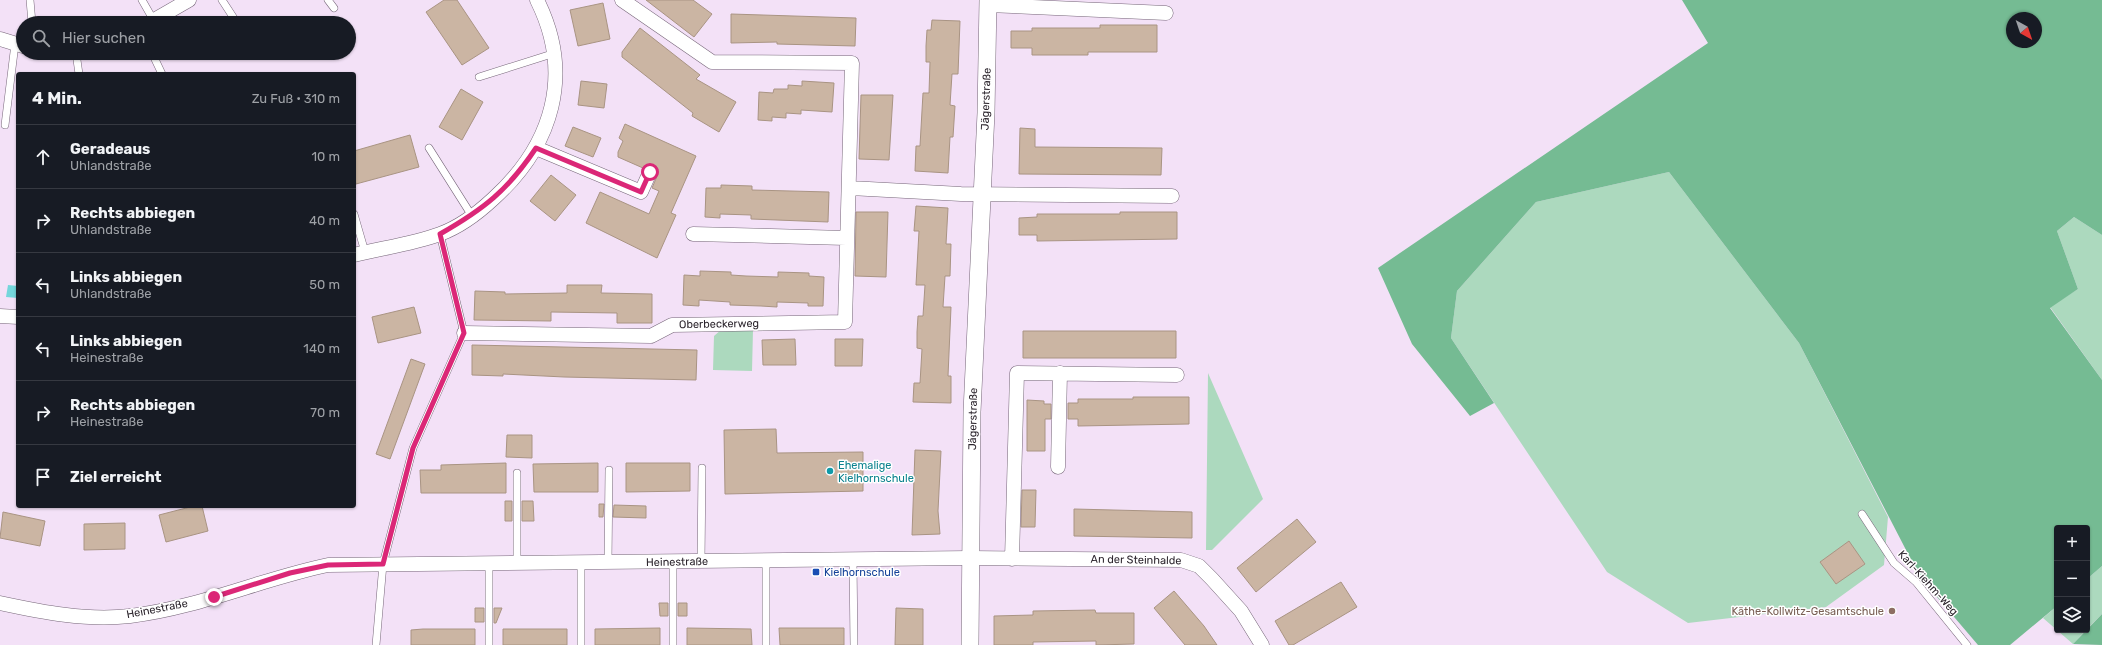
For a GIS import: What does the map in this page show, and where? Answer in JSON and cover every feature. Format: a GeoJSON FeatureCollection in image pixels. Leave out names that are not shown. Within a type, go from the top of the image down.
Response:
{"type":"FeatureCollection","features":[{"type":"Feature","properties":{"kind":"street"},"geometry":{"type":"LineString","coordinates":[[162,16],[189,0]]}},
{"type":"Feature","properties":{"kind":"street"},"geometry":{"type":"LineString","coordinates":[[360,254],[440,234],[472,216],[507,186],[536,148],[551,110],[555,70],[555,53],[547,20],[537,0]]}},
{"type":"Feature","properties":{"kind":"street","name":"Oberbeckerweg"},"geometry":{"type":"LineString","coordinates":[[464,333],[651,336],[672,325],[845,322],[846,238],[850,188],[852,62],[712,62],[622,0]]}},
{"type":"Feature","properties":{"kind":"street","name":"Jägerstraße"},"geometry":{"type":"LineString","coordinates":[[970,645],[972,412],[982,193],[988,2],[1166,13]]}},
{"type":"Feature","properties":{"kind":"street"},"geometry":{"type":"LineString","coordinates":[[0,39],[16,44]]}},
{"type":"Feature","properties":{"kind":"street"},"geometry":{"type":"LineString","coordinates":[[536,148],[641,192],[650,172]]}},
{"type":"Feature","properties":{"kind":"street"},"geometry":{"type":"LineString","coordinates":[[850,188],[982,193],[1172,196]]}},
{"type":"Feature","properties":{"kind":"street"},"geometry":{"type":"LineString","coordinates":[[693,234],[846,238]]}},
{"type":"Feature","properties":{"kind":"street"},"geometry":{"type":"LineString","coordinates":[[0,316],[16,317]]}},
{"type":"Feature","properties":{"kind":"street"},"geometry":{"type":"LineString","coordinates":[[1012,559],[1017,373],[1177,375]]}},
{"type":"Feature","properties":{"kind":"street"},"geometry":{"type":"LineString","coordinates":[[1058,467],[1060,373]]}},
{"type":"Feature","properties":{"kind":"street","name":"An der Steinhalde"},"geometry":{"type":"LineString","coordinates":[[970,558],[1181,560],[1199,566],[1241,611],[1262,645]]}},
{"type":"Feature","properties":{"kind":"street","name":"Heinestraße"},"geometry":{"type":"LineString","coordinates":[[0,603],[55,614],[92,617],[129,616],[168,609],[290,573],[328,565],[673,563],[970,558]]}},
{"type":"Feature","properties":{"kind":"lane"},"geometry":{"type":"LineString","coordinates":[[30,0],[31,16]]}},
{"type":"Feature","properties":{"kind":"lane"},"geometry":{"type":"LineString","coordinates":[[142,0],[149,16]]}},
{"type":"Feature","properties":{"kind":"lane"},"geometry":{"type":"LineString","coordinates":[[222,0],[232,16]]}},
{"type":"Feature","properties":{"kind":"lane"},"geometry":{"type":"LineString","coordinates":[[328,0],[334,8]]}},
{"type":"Feature","properties":{"kind":"lane"},"geometry":{"type":"LineString","coordinates":[[479,77],[555,53]]}},
{"type":"Feature","properties":{"kind":"lane"},"geometry":{"type":"LineString","coordinates":[[5,125],[16,60]]}},
{"type":"Feature","properties":{"kind":"lane"},"geometry":{"type":"LineString","coordinates":[[77,60],[79,72]]}},
{"type":"Feature","properties":{"kind":"lane"},"geometry":{"type":"LineString","coordinates":[[155,60],[161,72]]}},
{"type":"Feature","properties":{"kind":"lane"},"geometry":{"type":"LineString","coordinates":[[429,148],[472,216]]}},
{"type":"Feature","properties":{"kind":"lane"},"geometry":{"type":"LineString","coordinates":[[356,227],[360,254]]}},
{"type":"Feature","properties":{"kind":"lane"},"geometry":{"type":"LineString","coordinates":[[376,645],[383,564],[413,448],[464,333],[440,234]]}},
{"type":"Feature","properties":{"kind":"lane"},"geometry":{"type":"LineString","coordinates":[[701,562],[702,468]]}},
{"type":"Feature","properties":{"kind":"lane"},"geometry":{"type":"LineString","coordinates":[[608,563],[609,470]]}},
{"type":"Feature","properties":{"kind":"lane"},"geometry":{"type":"LineString","coordinates":[[517,472],[517,564]]}},
{"type":"Feature","properties":{"kind":"lane","name":"Karl-Kiehm-Weg"},"geometry":{"type":"LineString","coordinates":[[1862,514],[1894,563],[1916,582],[1968,645]]}},
{"type":"Feature","properties":{"kind":"lane"},"geometry":{"type":"LineString","coordinates":[[853,560],[854,645]]}},
{"type":"Feature","properties":{"kind":"lane"},"geometry":{"type":"LineString","coordinates":[[766,561],[766,645]]}},
{"type":"Feature","properties":{"kind":"lane"},"geometry":{"type":"LineString","coordinates":[[581,563],[581,645]]}},
{"type":"Feature","properties":{"kind":"lane"},"geometry":{"type":"LineString","coordinates":[[673,563],[673,645]]}},
{"type":"Feature","properties":{"kind":"lane"},"geometry":{"type":"LineString","coordinates":[[489,564],[489,645]]}},
{"type":"Feature","properties":{"kind":"shaded area"},"geometry":{"type":"Polygon","coordinates":[[[1682,0],[2102,0],[2102,235],[2074,217],[2057,231],[2078,289],[2050,308],[2102,380],[2102,566],[2090,576],[2090,525],[2054,525],[2054,608],[2010,645],[1978,645],[1920,577],[1799,343],[1669,172],[1536,202],[1457,291],[1451,338],[1494,403],[1470,416],[1412,344],[1378,268],[1708,43],[1682,0]]]}},
{"type":"Feature","properties":{"kind":"shaded area"},"geometry":{"type":"Polygon","coordinates":[[[1669,172],[1799,343],[1888,517],[1884,565],[1826,607],[1688,623],[1607,572],[1451,338],[1457,291],[1536,202],[1669,172]]]}},
{"type":"Feature","properties":{"kind":"shaded area"},"geometry":{"type":"Polygon","coordinates":[[[2074,217],[2102,235],[2102,380],[2050,307],[2078,289],[2057,231],[2074,217]]]}},
{"type":"Feature","properties":{"kind":"shaded area"},"geometry":{"type":"Polygon","coordinates":[[[8,285],[16,286],[16,298],[6,297],[8,285]]]}},
{"type":"Feature","properties":{"kind":"shaded area"},"geometry":{"type":"Polygon","coordinates":[[[722,329],[753,330],[752,371],[713,370],[714,336],[722,329]]]}},
{"type":"Feature","properties":{"kind":"shaded area"},"geometry":{"type":"Polygon","coordinates":[[[1208,373],[1263,499],[1212,550],[1206,550],[1208,373]]]}},
{"type":"Feature","properties":{"kind":"shaded area"},"geometry":{"type":"Polygon","coordinates":[[[2102,566],[2102,614],[2090,626],[2090,597],[2090,576],[2102,566]]]}},
{"type":"Feature","properties":{"kind":"shaded area"},"geometry":{"type":"Polygon","coordinates":[[[2054,609],[2054,628],[2043,618],[2054,609]]]}},
{"type":"Feature","properties":{"kind":"shaded area"},"geometry":{"type":"Polygon","coordinates":[[[2102,614],[2102,645],[2073,644],[2084,633],[2090,633],[2090,626],[2102,614]]]}},
{"type":"Feature","properties":{"kind":"shaded area"},"geometry":{"type":"Polygon","coordinates":[[[2060,633],[2083,633],[2073,644],[2060,633]]]}},
{"type":"Feature","properties":{"kind":"building"},"geometry":{"type":"Polygon","coordinates":[[[444,0],[457,0],[489,48],[462,65],[426,12],[444,0]]]}},
{"type":"Feature","properties":{"kind":"building"},"geometry":{"type":"Polygon","coordinates":[[[646,0],[693,0],[712,14],[694,37],[646,0]]]}},
{"type":"Feature","properties":{"kind":"building"},"geometry":{"type":"Polygon","coordinates":[[[603,3],[610,39],[578,46],[570,10],[603,3]]]}},
{"type":"Feature","properties":{"kind":"building"},"geometry":{"type":"Polygon","coordinates":[[[731,14],[856,18],[855,46],[777,44],[777,42],[731,43],[731,14]]]}},
{"type":"Feature","properties":{"kind":"building"},"geometry":{"type":"Polygon","coordinates":[[[932,20],[960,21],[958,74],[952,74],[950,105],[955,106],[953,137],[950,137],[948,173],[915,171],[916,146],[920,146],[923,93],[929,93],[930,62],[926,62],[926,46],[927,30],[931,30],[932,20]]]}},
{"type":"Feature","properties":{"kind":"building"},"geometry":{"type":"Polygon","coordinates":[[[1100,25],[1157,25],[1157,52],[1088,52],[1088,55],[1032,55],[1032,48],[1011,48],[1011,31],[1032,31],[1032,28],[1100,28],[1100,25]]]}},
{"type":"Feature","properties":{"kind":"building"},"geometry":{"type":"Polygon","coordinates":[[[640,28],[700,75],[696,79],[736,102],[719,132],[692,116],[693,113],[622,57],[622,52],[640,28]]]}},
{"type":"Feature","properties":{"kind":"building"},"geometry":{"type":"Polygon","coordinates":[[[581,81],[607,84],[604,108],[578,105],[581,81]]]}},
{"type":"Feature","properties":{"kind":"building"},"geometry":{"type":"Polygon","coordinates":[[[802,81],[834,83],[832,112],[801,110],[801,114],[786,113],[786,118],[772,117],[772,121],[758,120],[759,92],[773,93],[774,89],[788,89],[788,85],[802,86],[802,81]]]}},
{"type":"Feature","properties":{"kind":"building"},"geometry":{"type":"Polygon","coordinates":[[[461,89],[483,102],[462,140],[439,127],[461,89]]]}},
{"type":"Feature","properties":{"kind":"building"},"geometry":{"type":"Polygon","coordinates":[[[861,95],[893,95],[889,160],[859,159],[861,95]]]}},
{"type":"Feature","properties":{"kind":"building"},"geometry":{"type":"Polygon","coordinates":[[[625,124],[696,156],[671,213],[676,215],[657,258],[586,223],[600,192],[649,214],[659,191],[652,188],[658,174],[657,167],[650,164],[643,168],[618,157],[618,152],[623,141],[619,138],[625,124]]]}},
{"type":"Feature","properties":{"kind":"building"},"geometry":{"type":"Polygon","coordinates":[[[573,127],[601,138],[593,157],[565,146],[573,127]]]}},
{"type":"Feature","properties":{"kind":"building"},"geometry":{"type":"Polygon","coordinates":[[[1020,128],[1035,129],[1035,147],[1162,148],[1161,175],[1019,174],[1020,128]]]}},
{"type":"Feature","properties":{"kind":"building"},"geometry":{"type":"Polygon","coordinates":[[[410,135],[419,167],[356,184],[356,150],[410,135]]]}},
{"type":"Feature","properties":{"kind":"building"},"geometry":{"type":"Polygon","coordinates":[[[551,175],[576,195],[555,221],[530,201],[551,175]]]}},
{"type":"Feature","properties":{"kind":"building"},"geometry":{"type":"Polygon","coordinates":[[[721,185],[752,186],[752,190],[829,192],[828,222],[751,219],[751,215],[720,214],[720,218],[705,217],[706,188],[721,188],[721,185]]]}},
{"type":"Feature","properties":{"kind":"building"},"geometry":{"type":"Polygon","coordinates":[[[916,206],[948,208],[946,244],[951,244],[950,276],[945,276],[943,307],[951,307],[948,376],[951,376],[951,403],[913,402],[914,383],[920,383],[922,349],[917,348],[917,332],[918,316],[923,316],[925,285],[916,285],[919,231],[914,231],[916,206]]]}},
{"type":"Feature","properties":{"kind":"building"},"geometry":{"type":"Polygon","coordinates":[[[856,212],[888,212],[886,277],[855,276],[856,212]]]}},
{"type":"Feature","properties":{"kind":"building"},"geometry":{"type":"Polygon","coordinates":[[[1120,212],[1177,212],[1177,239],[1037,241],[1037,235],[1019,235],[1019,218],[1037,217],[1037,214],[1120,214],[1120,212]]]}},
{"type":"Feature","properties":{"kind":"building"},"geometry":{"type":"Polygon","coordinates":[[[700,271],[731,272],[731,275],[778,277],[778,272],[809,273],[809,276],[824,277],[823,306],[808,306],[808,303],[777,302],[777,307],[730,305],[730,302],[699,300],[699,306],[683,305],[684,275],[700,276],[700,271]]]}},
{"type":"Feature","properties":{"kind":"building"},"geometry":{"type":"Polygon","coordinates":[[[567,285],[602,285],[601,293],[652,294],[652,323],[617,323],[617,313],[551,312],[551,321],[474,320],[475,291],[505,292],[505,294],[567,293],[567,285]]]}},
{"type":"Feature","properties":{"kind":"building"},"geometry":{"type":"Polygon","coordinates":[[[414,307],[421,333],[378,343],[372,317],[414,307]]]}},
{"type":"Feature","properties":{"kind":"building"},"geometry":{"type":"Polygon","coordinates":[[[1023,331],[1176,331],[1176,358],[1023,358],[1023,331]]]}},
{"type":"Feature","properties":{"kind":"building"},"geometry":{"type":"Polygon","coordinates":[[[795,339],[796,365],[763,365],[762,340],[795,339]]]}},
{"type":"Feature","properties":{"kind":"building"},"geometry":{"type":"Polygon","coordinates":[[[835,339],[863,339],[862,366],[835,366],[835,339]]]}},
{"type":"Feature","properties":{"kind":"building"},"geometry":{"type":"Polygon","coordinates":[[[472,345],[697,350],[696,380],[503,374],[503,376],[472,375],[472,345]]]}},
{"type":"Feature","properties":{"kind":"building"},"geometry":{"type":"Polygon","coordinates":[[[411,359],[425,364],[390,459],[376,454],[411,359]]]}},
{"type":"Feature","properties":{"kind":"building"},"geometry":{"type":"Polygon","coordinates":[[[1133,397],[1189,397],[1189,424],[1078,426],[1078,419],[1068,419],[1068,403],[1078,403],[1078,399],[1133,399],[1133,397]]]}},
{"type":"Feature","properties":{"kind":"building"},"geometry":{"type":"Polygon","coordinates":[[[1027,400],[1044,401],[1044,404],[1051,404],[1051,419],[1045,419],[1045,451],[1027,451],[1027,400]]]}},
{"type":"Feature","properties":{"kind":"building"},"geometry":{"type":"Polygon","coordinates":[[[776,429],[777,453],[863,452],[863,491],[725,494],[724,430],[776,429]]]}},
{"type":"Feature","properties":{"kind":"building"},"geometry":{"type":"Polygon","coordinates":[[[507,435],[532,435],[532,458],[506,457],[507,435]]]}},
{"type":"Feature","properties":{"kind":"building"},"geometry":{"type":"Polygon","coordinates":[[[915,450],[941,451],[938,511],[940,534],[912,535],[915,450]]]}},
{"type":"Feature","properties":{"kind":"building"},"geometry":{"type":"Polygon","coordinates":[[[506,463],[506,493],[421,493],[420,470],[441,470],[441,465],[506,463]]]}},
{"type":"Feature","properties":{"kind":"building"},"geometry":{"type":"Polygon","coordinates":[[[598,463],[598,492],[534,492],[533,464],[598,463]]]}},
{"type":"Feature","properties":{"kind":"building"},"geometry":{"type":"Polygon","coordinates":[[[626,463],[690,463],[690,491],[626,492],[626,463]]]}},
{"type":"Feature","properties":{"kind":"building"},"geometry":{"type":"Polygon","coordinates":[[[1022,490],[1036,490],[1035,527],[1021,527],[1022,490]]]}},
{"type":"Feature","properties":{"kind":"building"},"geometry":{"type":"Polygon","coordinates":[[[505,501],[512,501],[512,521],[505,521],[505,501]]]}},
{"type":"Feature","properties":{"kind":"building"},"geometry":{"type":"Polygon","coordinates":[[[522,501],[533,501],[534,521],[522,521],[522,501]]]}},
{"type":"Feature","properties":{"kind":"building"},"geometry":{"type":"Polygon","coordinates":[[[599,504],[604,504],[603,517],[599,517],[599,504]]]}},
{"type":"Feature","properties":{"kind":"building"},"geometry":{"type":"Polygon","coordinates":[[[614,505],[646,506],[646,518],[613,517],[614,505]]]}},
{"type":"Feature","properties":{"kind":"building"},"geometry":{"type":"Polygon","coordinates":[[[186,508],[202,508],[208,531],[166,542],[159,515],[186,508]]]}},
{"type":"Feature","properties":{"kind":"building"},"geometry":{"type":"Polygon","coordinates":[[[1074,509],[1192,512],[1192,538],[1074,536],[1074,509]]]}},
{"type":"Feature","properties":{"kind":"building"},"geometry":{"type":"Polygon","coordinates":[[[3,512],[45,521],[40,546],[0,538],[3,512]]]}},
{"type":"Feature","properties":{"kind":"building"},"geometry":{"type":"Polygon","coordinates":[[[1297,519],[1316,542],[1256,592],[1237,568],[1297,519]]]}},
{"type":"Feature","properties":{"kind":"building"},"geometry":{"type":"Polygon","coordinates":[[[125,523],[125,549],[84,550],[84,524],[125,523]]]}},
{"type":"Feature","properties":{"kind":"building"},"geometry":{"type":"Polygon","coordinates":[[[1849,541],[1865,564],[1836,584],[1820,562],[1849,541]]]}},
{"type":"Feature","properties":{"kind":"building"},"geometry":{"type":"Polygon","coordinates":[[[1341,582],[1357,607],[1293,645],[1289,645],[1275,621],[1341,582]]]}},
{"type":"Feature","properties":{"kind":"building"},"geometry":{"type":"Polygon","coordinates":[[[1174,591],[1204,626],[1217,645],[1185,645],[1154,608],[1174,591]]]}},
{"type":"Feature","properties":{"kind":"building"},"geometry":{"type":"Polygon","coordinates":[[[659,603],[668,603],[668,616],[660,616],[659,603]]]}},
{"type":"Feature","properties":{"kind":"building"},"geometry":{"type":"Polygon","coordinates":[[[678,603],[687,603],[687,616],[678,616],[678,603]]]}},
{"type":"Feature","properties":{"kind":"building"},"geometry":{"type":"Polygon","coordinates":[[[475,608],[484,608],[484,622],[475,622],[475,608]]]}},
{"type":"Feature","properties":{"kind":"building"},"geometry":{"type":"Polygon","coordinates":[[[494,608],[502,608],[496,623],[494,623],[494,608]]]}},
{"type":"Feature","properties":{"kind":"building"},"geometry":{"type":"Polygon","coordinates":[[[896,608],[923,609],[923,645],[895,645],[896,608]]]}},
{"type":"Feature","properties":{"kind":"building"},"geometry":{"type":"Polygon","coordinates":[[[1095,610],[1096,613],[1134,613],[1134,644],[1096,645],[1096,641],[1033,642],[1033,645],[994,645],[994,616],[1033,615],[1033,611],[1095,610]]]}},
{"type":"Feature","properties":{"kind":"building"},"geometry":{"type":"Polygon","coordinates":[[[660,628],[660,645],[595,645],[595,629],[660,628]]]}},
{"type":"Feature","properties":{"kind":"building"},"geometry":{"type":"Polygon","coordinates":[[[687,628],[751,629],[752,645],[687,645],[687,628]]]}},
{"type":"Feature","properties":{"kind":"building"},"geometry":{"type":"Polygon","coordinates":[[[779,628],[844,628],[844,645],[780,645],[779,628]]]}},
{"type":"Feature","properties":{"kind":"building"},"geometry":{"type":"Polygon","coordinates":[[[475,629],[475,645],[411,645],[411,630],[475,629]]]}},
{"type":"Feature","properties":{"kind":"building"},"geometry":{"type":"Polygon","coordinates":[[[503,629],[567,629],[567,645],[503,645],[503,629]]]}},
{"type":"Feature","properties":{"kind":"place","name":"Ehemalige Kielhornschule"},"geometry":{"type":"Point","coordinates":[830,471]}},
{"type":"Feature","properties":{"kind":"place","name":"Kielhornschule"},"geometry":{"type":"Point","coordinates":[816,572]}},
{"type":"Feature","properties":{"kind":"place","name":"Käthe-Kollwitz-Gesamtschule"},"geometry":{"type":"Point","coordinates":[1892,611]}},
{"type":"Feature","properties":{"kind":"route"},"geometry":{"type":"LineString","coordinates":[[214,597],[290,573],[328,565],[383,564],[413,448],[464,333],[440,234],[472,216],[488,204],[507,186],[524,166],[536,148],[641,192],[650,172]]}}]}
